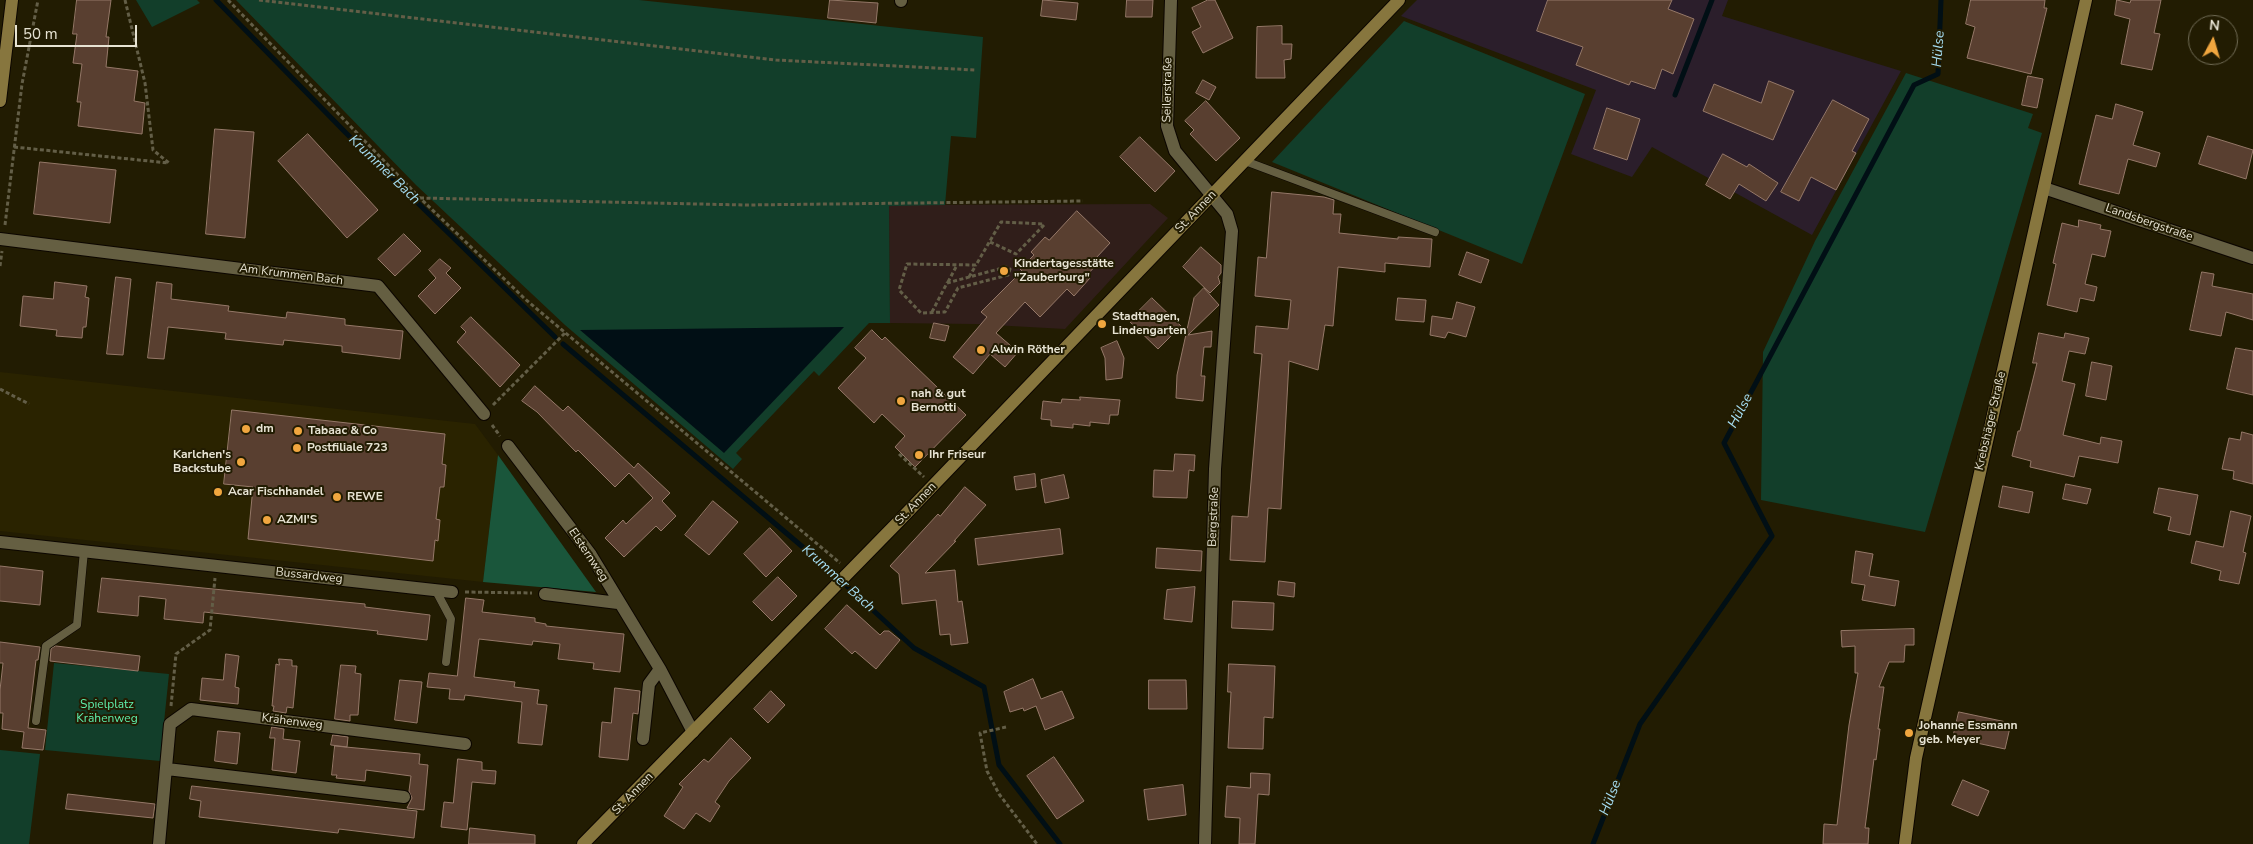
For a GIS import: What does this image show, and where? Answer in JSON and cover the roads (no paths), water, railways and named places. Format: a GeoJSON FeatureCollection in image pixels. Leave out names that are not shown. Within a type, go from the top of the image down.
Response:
{"type":"FeatureCollection","features":[{"type":"Feature","properties":{"kind":"main road"},"geometry":{"type":"LineString","coordinates":[[0,101],[12,0]]}},
{"type":"Feature","properties":{"kind":"main road","name":"St. Annen"},"geometry":{"type":"LineString","coordinates":[[583,844],[934,485],[1399,0]]}},
{"type":"Feature","properties":{"kind":"main road","name":"Krebshäger Straße"},"geometry":{"type":"LineString","coordinates":[[1905,844],[1916,758],[2086,0]]}},
{"type":"Feature","properties":{"kind":"street","name":"Seilerstraße"},"geometry":{"type":"LineString","coordinates":[[1171,0],[1167,126],[1175,151],[1212,196]]}},
{"type":"Feature","properties":{"kind":"street","name":"Landsbergstraße"},"geometry":{"type":"LineString","coordinates":[[2044,188],[2253,258]]}},
{"type":"Feature","properties":{"kind":"street","name":"Bergstraße"},"geometry":{"type":"LineString","coordinates":[[1204,844],[1215,469],[1232,231],[1227,214],[1212,196]]}},
{"type":"Feature","properties":{"kind":"street","name":"Am Krummen Bach"},"geometry":{"type":"LineString","coordinates":[[2,239],[378,286],[484,414]]}},
{"type":"Feature","properties":{"kind":"street","name":"Elsternweg"},"geometry":{"type":"LineString","coordinates":[[508,446],[591,555],[618,603],[660,669],[693,732]]}},
{"type":"Feature","properties":{"kind":"street","name":"Bussardweg"},"geometry":{"type":"LineString","coordinates":[[0,542],[452,592]]}},
{"type":"Feature","properties":{"kind":"street"},"geometry":{"type":"LineString","coordinates":[[545,594],[618,603]]}},
{"type":"Feature","properties":{"kind":"street"},"geometry":{"type":"LineString","coordinates":[[643,739],[649,684],[660,669]]}},
{"type":"Feature","properties":{"kind":"street","name":"Krähenweg"},"geometry":{"type":"LineString","coordinates":[[167,770],[170,724],[190,709],[464,744]]}},
{"type":"Feature","properties":{"kind":"street"},"geometry":{"type":"LineString","coordinates":[[159,844],[167,770],[404,797]]}},
{"type":"Feature","properties":{"kind":"lane"},"geometry":{"type":"LineString","coordinates":[[1245,161],[1435,232]]}},
{"type":"Feature","properties":{"kind":"lane"},"geometry":{"type":"LineString","coordinates":[[36,721],[46,646],[77,625],[84,551]]}},
{"type":"Feature","properties":{"kind":"lane"},"geometry":{"type":"LineString","coordinates":[[435,590],[451,619],[446,662]]}},
{"type":"Feature","properties":{"kind":"waterway","name":"Krummer Bach"},"geometry":{"type":"LineString","coordinates":[[216,0],[346,133],[555,337]]}},
{"type":"Feature","properties":{"kind":"waterway"},"geometry":{"type":"LineString","coordinates":[[1675,95],[1712,0]]}},
{"type":"Feature","properties":{"kind":"waterway","name":"Hülse"},"geometry":{"type":"LineString","coordinates":[[1593,844],[1640,724],[1772,536],[1724,443],[1914,85],[1938,74],[1941,0]]}},
{"type":"Feature","properties":{"kind":"waterway","name":"Krummer Bach"},"geometry":{"type":"LineString","coordinates":[[563,344],[824,565],[914,648],[984,687],[999,765],[1060,844]]}},
{"type":"Feature","properties":{"kind":"place","name":"Kindertagesstätte \"Zauberburg\""},"geometry":{"type":"Point","coordinates":[1004,271]}},
{"type":"Feature","properties":{"kind":"place","name":"Stadthagen, Lindengarten"},"geometry":{"type":"Point","coordinates":[1102,324]}},
{"type":"Feature","properties":{"kind":"place","name":"Alwin Röther"},"geometry":{"type":"Point","coordinates":[981,350]}},
{"type":"Feature","properties":{"kind":"place","name":"nah & gut Bernotti"},"geometry":{"type":"Point","coordinates":[901,401]}},
{"type":"Feature","properties":{"kind":"place","name":"dm"},"geometry":{"type":"Point","coordinates":[246,429]}},
{"type":"Feature","properties":{"kind":"place","name":"Tabaac & Co"},"geometry":{"type":"Point","coordinates":[298,431]}},
{"type":"Feature","properties":{"kind":"place","name":"Postfiliale 723"},"geometry":{"type":"Point","coordinates":[297,448]}},
{"type":"Feature","properties":{"kind":"place","name":"Ihr Friseur"},"geometry":{"type":"Point","coordinates":[919,455]}},
{"type":"Feature","properties":{"kind":"place","name":"Karlchen's Backstube"},"geometry":{"type":"Point","coordinates":[241,462]}},
{"type":"Feature","properties":{"kind":"place","name":"Acar Fischhandel"},"geometry":{"type":"Point","coordinates":[218,492]}},
{"type":"Feature","properties":{"kind":"place","name":"REWE"},"geometry":{"type":"Point","coordinates":[337,497]}},
{"type":"Feature","properties":{"kind":"place","name":"AZMI'S"},"geometry":{"type":"Point","coordinates":[267,520]}},
{"type":"Feature","properties":{"kind":"place","name":"Johanne Essmann geb. Meyer"},"geometry":{"type":"Point","coordinates":[1909,733]}},
{"type":"Feature","properties":{"kind":"park label","name":"Spielplatz Krähenweg"},"geometry":{"type":"Point","coordinates":[107,712]}}]}
